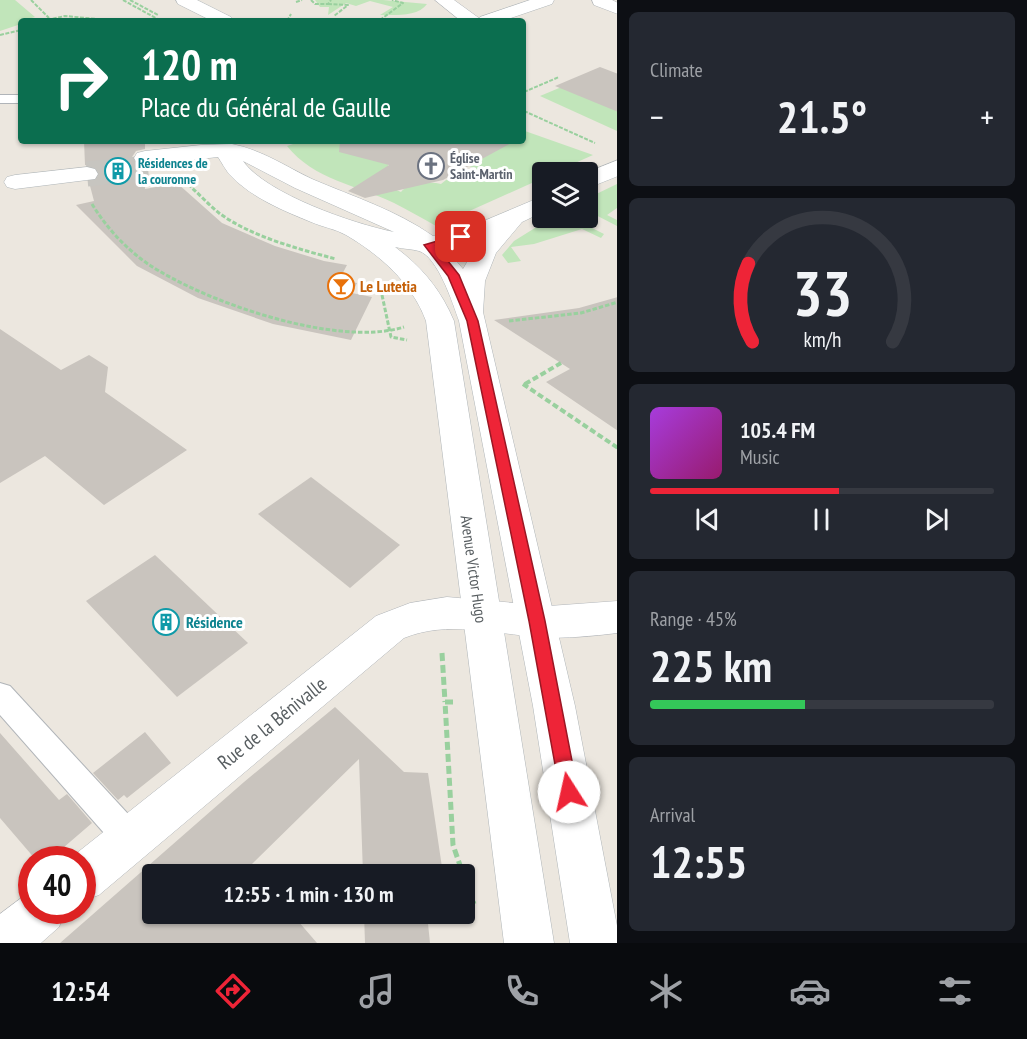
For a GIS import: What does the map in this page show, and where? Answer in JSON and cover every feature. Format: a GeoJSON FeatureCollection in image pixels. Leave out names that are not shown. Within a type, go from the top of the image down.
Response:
{"type":"FeatureCollection","features":[{"type":"Feature","properties":{"kind":"street"},"geometry":{"type":"LineString","coordinates":[[444,0],[468,18]]}},
{"type":"Feature","properties":{"kind":"street"},"geometry":{"type":"LineString","coordinates":[[495,18],[546,0]]}},
{"type":"Feature","properties":{"kind":"street"},"geometry":{"type":"LineString","coordinates":[[600,1],[617,9]]}},
{"type":"Feature","properties":{"kind":"street"},"geometry":{"type":"LineString","coordinates":[[174,9],[193,18]]}},
{"type":"Feature","properties":{"kind":"street"},"geometry":{"type":"LineString","coordinates":[[174,9],[212,18]]}},
{"type":"Feature","properties":{"kind":"street"},"geometry":{"type":"LineString","coordinates":[[264,144],[272,161],[290,176]]}},
{"type":"Feature","properties":{"kind":"street"},"geometry":{"type":"LineString","coordinates":[[146,163],[227,150],[244,176],[271,195],[355,230],[398,241],[429,245],[452,241],[532,207]]}},
{"type":"Feature","properties":{"kind":"street","name":"Avenue Victor Hugo"},"geometry":{"type":"LineString","coordinates":[[227,150],[246,154],[290,176],[382,214],[410,229],[429,245],[453,275],[480,612],[529,943]]}},
{"type":"Feature","properties":{"kind":"street"},"geometry":{"type":"LineString","coordinates":[[598,176],[617,167]]}},
{"type":"Feature","properties":{"kind":"street"},"geometry":{"type":"LineString","coordinates":[[9,177],[84,171]]}},
{"type":"Feature","properties":{"kind":"street","name":"Avenue Victor Hugo"},"geometry":{"type":"LineString","coordinates":[[514,216],[484,250],[476,265],[470,287],[455,316],[537,621],[596,943]]}},
{"type":"Feature","properties":{"kind":"street","name":"Avenue Victor Hugo"},"geometry":{"type":"LineString","coordinates":[[355,230],[393,255],[420,282],[436,306],[455,316]]}},
{"type":"Feature","properties":{"kind":"street","name":"Rue de la Bénivalle"},"geometry":{"type":"LineString","coordinates":[[96,867],[390,627],[410,618],[439,612],[480,612],[537,621],[566,622],[617,617]]}},
{"type":"Feature","properties":{"kind":"street"},"geometry":{"type":"LineString","coordinates":[[3,943],[25,924]]}},
{"type":"Feature","properties":{"kind":"lane"},"geometry":{"type":"LineString","coordinates":[[0,99],[18,99]]}},
{"type":"Feature","properties":{"kind":"lane"},"geometry":{"type":"LineString","coordinates":[[0,695],[130,839]]}},
{"type":"Feature","properties":{"kind":"path"},"geometry":{"type":"LineString","coordinates":[[31,0],[49,18],[65,16],[86,18]]}},
{"type":"Feature","properties":{"kind":"path"},"geometry":{"type":"LineString","coordinates":[[123,0],[156,18]]}},
{"type":"Feature","properties":{"kind":"path"},"geometry":{"type":"LineString","coordinates":[[130,0],[174,9]]}},
{"type":"Feature","properties":{"kind":"path"},"geometry":{"type":"LineString","coordinates":[[296,2],[302,0]]}},
{"type":"Feature","properties":{"kind":"path"},"geometry":{"type":"LineString","coordinates":[[311,0],[315,4],[348,5],[334,16]]}},
{"type":"Feature","properties":{"kind":"path"},"geometry":{"type":"LineString","coordinates":[[328,4],[330,0]]}},
{"type":"Feature","properties":{"kind":"path"},"geometry":{"type":"LineString","coordinates":[[383,18],[403,3],[393,0]]}},
{"type":"Feature","properties":{"kind":"path"},"geometry":{"type":"LineString","coordinates":[[289,18],[291,14]]}},
{"type":"Feature","properties":{"kind":"path"},"geometry":{"type":"LineString","coordinates":[[0,35],[18,31]]}},
{"type":"Feature","properties":{"kind":"path"},"geometry":{"type":"LineString","coordinates":[[526,91],[559,77]]}},
{"type":"Feature","properties":{"kind":"path"},"geometry":{"type":"LineString","coordinates":[[526,112],[596,144]]}},
{"type":"Feature","properties":{"kind":"path"},"geometry":{"type":"LineString","coordinates":[[84,171],[81,186],[103,223],[148,263],[204,294],[281,318],[355,333],[396,330],[424,321],[455,316]]}},
{"type":"Feature","properties":{"kind":"path"},"geometry":{"type":"LineString","coordinates":[[504,321],[581,313],[617,302]]}},
{"type":"Feature","properties":{"kind":"path"},"geometry":{"type":"LineString","coordinates":[[516,384],[525,384],[561,363]]}},
{"type":"Feature","properties":{"kind":"path"},"geometry":{"type":"LineString","coordinates":[[525,384],[617,447]]}},
{"type":"Feature","properties":{"kind":"green space"},"geometry":{"type":"Polygon","coordinates":[[[0,0],[15,0],[35,17],[18,18],[18,25],[0,31],[0,0]]]}},
{"type":"Feature","properties":{"kind":"green space"},"geometry":{"type":"Polygon","coordinates":[[[315,0],[383,0],[427,4],[412,13],[380,15],[393,7],[370,1],[356,6],[346,3],[328,15],[329,7],[320,7],[315,0]]]}},
{"type":"Feature","properties":{"kind":"green space"},"geometry":{"type":"Polygon","coordinates":[[[564,86],[617,110],[617,131],[540,96],[564,86]]]}},
{"type":"Feature","properties":{"kind":"green space"},"geometry":{"type":"Polygon","coordinates":[[[526,131],[593,155],[577,162],[532,162],[532,183],[436,226],[394,203],[323,174],[310,167],[287,146],[293,144],[407,144],[388,165],[394,189],[401,192],[414,185],[441,184],[446,180],[472,175],[470,171],[472,167],[469,166],[503,144],[526,144],[526,131]]]}},
{"type":"Feature","properties":{"kind":"green space"},"geometry":{"type":"Polygon","coordinates":[[[617,184],[617,208],[607,215],[617,220],[617,226],[598,216],[598,193],[617,184]]]}},
{"type":"Feature","properties":{"kind":"green space"},"geometry":{"type":"Polygon","coordinates":[[[535,228],[592,228],[604,234],[601,238],[582,229],[534,244],[511,247],[521,261],[508,263],[502,255],[514,241],[535,228]]]}},
{"type":"Feature","properties":{"kind":"building"},"geometry":{"type":"Polygon","coordinates":[[[600,67],[617,74],[617,112],[555,86],[600,67]]]}},
{"type":"Feature","properties":{"kind":"building"},"geometry":{"type":"Polygon","coordinates":[[[84,144],[145,144],[145,149],[136,151],[132,157],[135,164],[145,167],[145,189],[177,183],[222,223],[275,246],[324,261],[347,265],[339,280],[357,283],[352,293],[372,297],[351,340],[273,324],[198,298],[137,266],[76,205],[94,201],[89,182],[95,181],[100,175],[96,167],[85,165],[84,144]]]}},
{"type":"Feature","properties":{"kind":"building","name":"Église Saint-Martin"},"geometry":{"type":"Polygon","coordinates":[[[340,144],[509,144],[443,180],[365,198],[348,191],[389,165],[339,152],[340,144]]]}},
{"type":"Feature","properties":{"kind":"building"},"geometry":{"type":"Polygon","coordinates":[[[617,297],[617,430],[546,382],[570,369],[494,320],[579,308],[617,297]]]}},
{"type":"Feature","properties":{"kind":"building"},"geometry":{"type":"Polygon","coordinates":[[[0,329],[61,370],[89,355],[108,367],[105,392],[187,450],[104,505],[45,456],[0,483],[0,329]]]}},
{"type":"Feature","properties":{"kind":"building"},"geometry":{"type":"Polygon","coordinates":[[[311,477],[400,545],[350,588],[258,514],[311,477]]]}},
{"type":"Feature","properties":{"kind":"building","name":"Résidence"},"geometry":{"type":"Polygon","coordinates":[[[155,555],[248,643],[177,697],[86,601],[155,555]]]}},
{"type":"Feature","properties":{"kind":"building"},"geometry":{"type":"Polygon","coordinates":[[[335,707],[404,772],[428,773],[442,864],[363,864],[359,759],[252,864],[150,864],[335,707]]]}},
{"type":"Feature","properties":{"kind":"building"},"geometry":{"type":"Polygon","coordinates":[[[145,732],[171,763],[127,798],[124,795],[118,800],[93,773],[145,732]]]}},
{"type":"Feature","properties":{"kind":"building"},"geometry":{"type":"Polygon","coordinates":[[[0,733],[59,800],[67,794],[92,823],[65,846],[24,846],[0,818],[0,733]]]}},
{"type":"Feature","properties":{"kind":"building"},"geometry":{"type":"Polygon","coordinates":[[[142,871],[142,924],[301,924],[317,943],[60,943],[82,924],[96,924],[96,912],[142,871]]]}},
{"type":"Feature","properties":{"kind":"building"},"geometry":{"type":"Polygon","coordinates":[[[364,924],[428,924],[430,943],[365,943],[364,924]]]}},
{"type":"Feature","properties":{"kind":"tunnel"},"geometry":{"type":"LineString","coordinates":[[87,174],[148,168]]}},
{"type":"Feature","properties":{"kind":"place","name":"Église Saint-Martin"},"geometry":{"type":"Point","coordinates":[431,166]}},
{"type":"Feature","properties":{"kind":"place","name":"Résidences de la couronne"},"geometry":{"type":"Point","coordinates":[118,171]}},
{"type":"Feature","properties":{"kind":"place","name":"Le Lutetia"},"geometry":{"type":"Point","coordinates":[341,286]}},
{"type":"Feature","properties":{"kind":"place","name":"Résidence"},"geometry":{"type":"Point","coordinates":[166,622]}},
{"type":"Feature","properties":{"kind":"route"},"geometry":{"type":"LineString","coordinates":[[461,237],[446,243],[429,245],[453,275],[473,321],[537,621],[569,792]]}}]}
